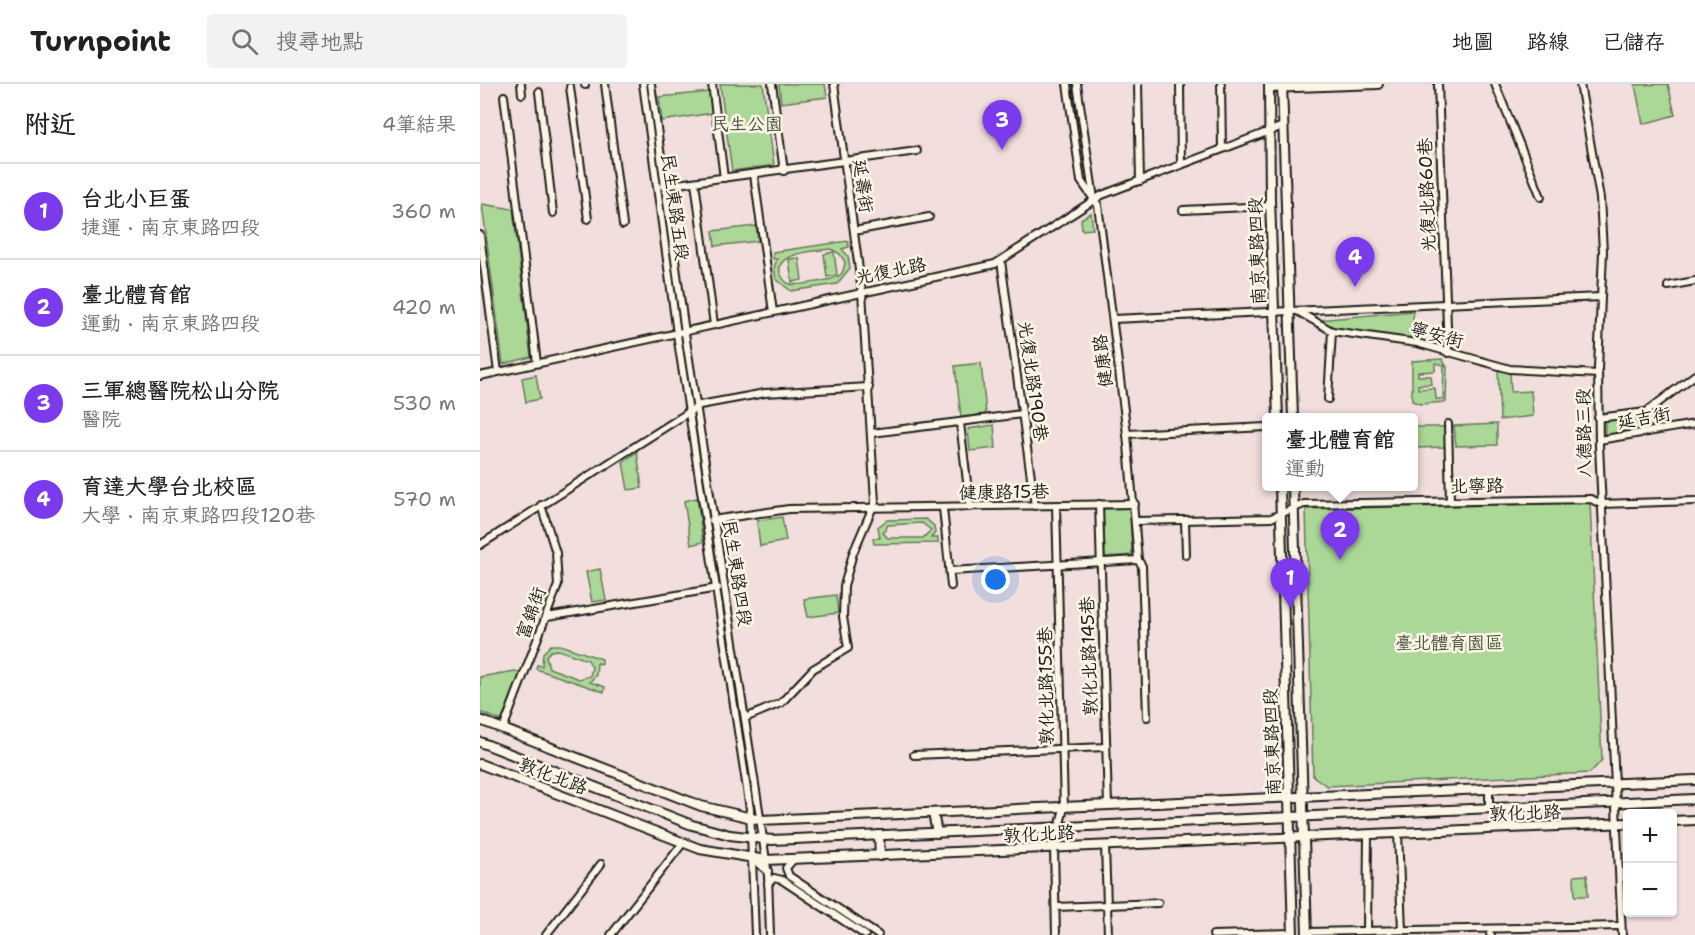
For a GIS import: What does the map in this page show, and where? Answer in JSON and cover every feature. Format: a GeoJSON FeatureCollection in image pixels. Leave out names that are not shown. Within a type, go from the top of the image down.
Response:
{"type":"FeatureCollection","features":[{"type":"Feature","properties":{"kind":"main road"},"geometry":{"type":"LineString","coordinates":[[1269,86],[1378,84]]}},
{"type":"Feature","properties":{"kind":"main road","name":"南京東路四段"},"geometry":{"type":"LineString","coordinates":[[1269,86],[1270,206],[1278,413]]}},
{"type":"Feature","properties":{"kind":"main road","name":"南京東路四段"},"geometry":{"type":"LineString","coordinates":[[1282,86],[1292,310],[1293,413]]}},
{"type":"Feature","properties":{"kind":"main road","name":"南京東路四段"},"geometry":{"type":"LineString","coordinates":[[1280,491],[1293,934]]}},
{"type":"Feature","properties":{"kind":"main road","name":"南京東路四段"},"geometry":{"type":"LineString","coordinates":[[1293,491],[1307,934]]}},
{"type":"Feature","properties":{"kind":"main road","name":"敦化北路"},"geometry":{"type":"LineString","coordinates":[[480,720],[701,806],[760,820],[1695,780]]}},
{"type":"Feature","properties":{"kind":"main road","name":"敦化北路"},"geometry":{"type":"LineString","coordinates":[[480,742],[692,825],[763,839],[1695,799]]}},
{"type":"Feature","properties":{"kind":"main road","name":"敦化北路"},"geometry":{"type":"LineString","coordinates":[[480,764],[682,843],[714,852],[766,860],[1623,824]]}},
{"type":"Feature","properties":{"kind":"main road"},"geometry":{"type":"LineString","coordinates":[[933,813],[937,833]]}},
{"type":"Feature","properties":{"kind":"main road"},"geometry":{"type":"LineString","coordinates":[[1677,821],[1695,820]]}},
{"type":"Feature","properties":{"kind":"main road"},"geometry":{"type":"LineString","coordinates":[[879,835],[880,856]]}},
{"type":"Feature","properties":{"kind":"street"},"geometry":{"type":"LineString","coordinates":[[521,84],[522,94]]}},
{"type":"Feature","properties":{"kind":"street"},"geometry":{"type":"LineString","coordinates":[[605,84],[623,225]]}},
{"type":"Feature","properties":{"kind":"street","name":"民生東路五段"},"geometry":{"type":"LineString","coordinates":[[643,84],[677,334]]}},
{"type":"Feature","properties":{"kind":"street","name":"民生東路五段"},"geometry":{"type":"LineString","coordinates":[[651,84],[685,332]]}},
{"type":"Feature","properties":{"kind":"street"},"geometry":{"type":"LineString","coordinates":[[712,84],[724,178]]}},
{"type":"Feature","properties":{"kind":"street"},"geometry":{"type":"LineString","coordinates":[[772,84],[784,171]]}},
{"type":"Feature","properties":{"kind":"street","name":"延壽街"},"geometry":{"type":"LineString","coordinates":[[834,84],[862,292],[872,433],[874,509]]}},
{"type":"Feature","properties":{"kind":"street","name":"健康路"},"geometry":{"type":"LineString","coordinates":[[1067,84],[1081,181],[1098,205],[1113,319],[1137,521],[1138,560],[1142,566],[1148,717]]}},
{"type":"Feature","properties":{"kind":"street","name":"健康路"},"geometry":{"type":"LineString","coordinates":[[1077,84],[1094,199]]}},
{"type":"Feature","properties":{"kind":"street"},"geometry":{"type":"LineString","coordinates":[[1138,84],[1140,181]]}},
{"type":"Feature","properties":{"kind":"street"},"geometry":{"type":"LineString","coordinates":[[1179,84],[1181,165]]}},
{"type":"Feature","properties":{"kind":"street"},"geometry":{"type":"LineString","coordinates":[[1221,84],[1222,149]]}},
{"type":"Feature","properties":{"kind":"street","name":"光復北路60巷"},"geometry":{"type":"LineString","coordinates":[[1438,84],[1448,353]]}},
{"type":"Feature","properties":{"kind":"street"},"geometry":{"type":"LineString","coordinates":[[1495,84],[1541,197]]}},
{"type":"Feature","properties":{"kind":"street","name":"八德路三段"},"geometry":{"type":"LineString","coordinates":[[1580,84],[1600,198],[1603,252],[1598,418],[1622,935]]}},
{"type":"Feature","properties":{"kind":"street"},"geometry":{"type":"LineString","coordinates":[[570,87],[588,219]]}},
{"type":"Feature","properties":{"kind":"street"},"geometry":{"type":"LineString","coordinates":[[539,92],[553,213]]}},
{"type":"Feature","properties":{"kind":"street"},"geometry":{"type":"LineString","coordinates":[[504,96],[537,363]]}},
{"type":"Feature","properties":{"kind":"street","name":"光復北路"},"geometry":{"type":"LineString","coordinates":[[480,376],[1001,261],[1094,199],[1283,126]]}},
{"type":"Feature","properties":{"kind":"street"},"geometry":{"type":"LineString","coordinates":[[657,187],[917,152]]}},
{"type":"Feature","properties":{"kind":"street"},"geometry":{"type":"LineString","coordinates":[[754,175],[772,312]]}},
{"type":"Feature","properties":{"kind":"street"},"geometry":{"type":"LineString","coordinates":[[694,182],[714,325]]}},
{"type":"Feature","properties":{"kind":"street"},"geometry":{"type":"LineString","coordinates":[[1183,210],[1270,206]]}},
{"type":"Feature","properties":{"kind":"street"},"geometry":{"type":"LineString","coordinates":[[854,231],[929,217]]}},
{"type":"Feature","properties":{"kind":"street"},"geometry":{"type":"LineString","coordinates":[[480,235],[498,372]]}},
{"type":"Feature","properties":{"kind":"street","name":"光復北路190巷"},"geometry":{"type":"LineString","coordinates":[[1001,261],[1035,506]]}},
{"type":"Feature","properties":{"kind":"street"},"geometry":{"type":"LineString","coordinates":[[1668,286],[1695,281]]}},
{"type":"Feature","properties":{"kind":"street"},"geometry":{"type":"LineString","coordinates":[[1113,319],[1601,297]]}},
{"type":"Feature","properties":{"kind":"street","name":"寧安街"},"geometry":{"type":"LineString","coordinates":[[1292,310],[1332,332],[1417,343],[1510,369],[1598,374]]}},
{"type":"Feature","properties":{"kind":"street","name":"民生東路四段"},"geometry":{"type":"LineString","coordinates":[[685,332],[766,860],[770,935]]}},
{"type":"Feature","properties":{"kind":"street"},"geometry":{"type":"LineString","coordinates":[[1328,399],[1332,332]]}},
{"type":"Feature","properties":{"kind":"street","name":"民生東路四段"},"geometry":{"type":"LineString","coordinates":[[677,334],[751,819],[755,935]]}},
{"type":"Feature","properties":{"kind":"street"},"geometry":{"type":"LineString","coordinates":[[1598,418],[1646,412],[1695,375]]}},
{"type":"Feature","properties":{"kind":"street"},"geometry":{"type":"LineString","coordinates":[[480,545],[696,408],[765,393],[869,387]]}},
{"type":"Feature","properties":{"kind":"street"},"geometry":{"type":"LineString","coordinates":[[872,433],[1022,414]]}},
{"type":"Feature","properties":{"kind":"street"},"geometry":{"type":"LineString","coordinates":[[960,423],[970,507]]}},
{"type":"Feature","properties":{"kind":"street"},"geometry":{"type":"LineString","coordinates":[[1448,424],[1450,501]]}},
{"type":"Feature","properties":{"kind":"street","name":"延吉街"},"geometry":{"type":"LineString","coordinates":[[1599,440],[1695,424]]}},
{"type":"Feature","properties":{"kind":"street"},"geometry":{"type":"LineString","coordinates":[[1127,434],[1262,427]]}},
{"type":"Feature","properties":{"kind":"street","name":"北寧路"},"geometry":{"type":"LineString","coordinates":[[1281,515],[1307,504],[1592,499],[1601,504],[1695,501]]}},
{"type":"Feature","properties":{"kind":"street","name":"敦化北路145巷"},"geometry":{"type":"LineString","coordinates":[[1099,504],[1108,806]]}},
{"type":"Feature","properties":{"kind":"street","name":"健康路15巷"},"geometry":{"type":"LineString","coordinates":[[706,521],[789,509],[1135,504]]}},
{"type":"Feature","properties":{"kind":"street","name":"富錦街"},"geometry":{"type":"LineString","coordinates":[[503,729],[558,585],[559,565],[541,505]]}},
{"type":"Feature","properties":{"kind":"street","name":"敦化北路155巷"},"geometry":{"type":"LineString","coordinates":[[1056,505],[1064,808],[1054,848],[1056,935]]}},
{"type":"Feature","properties":{"kind":"street"},"geometry":{"type":"LineString","coordinates":[[943,508],[951,586]]}},
{"type":"Feature","properties":{"kind":"street"},"geometry":{"type":"LineString","coordinates":[[745,717],[781,703],[813,669],[848,648],[843,617],[844,586],[858,539],[874,509]]}},
{"type":"Feature","properties":{"kind":"street"},"geometry":{"type":"LineString","coordinates":[[1137,521],[1271,518],[1281,515]]}},
{"type":"Feature","properties":{"kind":"street"},"geometry":{"type":"LineString","coordinates":[[1185,520],[1186,555]]}},
{"type":"Feature","properties":{"kind":"street"},"geometry":{"type":"LineString","coordinates":[[950,571],[1138,560]]}},
{"type":"Feature","properties":{"kind":"street"},"geometry":{"type":"LineString","coordinates":[[547,617],[724,588]]}},
{"type":"Feature","properties":{"kind":"street"},"geometry":{"type":"LineString","coordinates":[[914,755],[1106,747]]}},
{"type":"Feature","properties":{"kind":"street","name":"敦化北路"},"geometry":{"type":"LineString","coordinates":[[1489,789],[1490,808]]}},
{"type":"Feature","properties":{"kind":"street"},"geometry":{"type":"LineString","coordinates":[[1398,833],[1402,930]]}},
{"type":"Feature","properties":{"kind":"street"},"geometry":{"type":"LineString","coordinates":[[1367,931],[1368,834]]}},
{"type":"Feature","properties":{"kind":"street"},"geometry":{"type":"LineString","coordinates":[[611,935],[682,843]]}},
{"type":"Feature","properties":{"kind":"street"},"geometry":{"type":"LineString","coordinates":[[1105,846],[1108,935]]}},
{"type":"Feature","properties":{"kind":"street"},"geometry":{"type":"LineString","coordinates":[[753,859],[777,878],[858,930],[878,935]]}},
{"type":"Feature","properties":{"kind":"street"},"geometry":{"type":"LineString","coordinates":[[793,860],[786,868],[789,876],[865,935]]}},
{"type":"Feature","properties":{"kind":"street"},"geometry":{"type":"LineString","coordinates":[[546,935],[601,864]]}},
{"type":"Feature","properties":{"kind":"street"},"geometry":{"type":"LineString","coordinates":[[768,888],[770,881],[777,878]]}},
{"type":"Feature","properties":{"kind":"street"},"geometry":{"type":"LineString","coordinates":[[1056,907],[1158,903]]}},
{"type":"Feature","properties":{"kind":"street"},"geometry":{"type":"LineString","coordinates":[[1307,934],[1621,926]]}},
{"type":"Feature","properties":{"kind":"street"},"geometry":{"type":"LineString","coordinates":[[1213,935],[1293,934]]}},
{"type":"Feature","properties":{"kind":"green space","name":"民生公園"},"geometry":{"type":"Polygon","coordinates":[[[720,84],[763,84],[774,165],[732,171],[720,84]]]}},
{"type":"Feature","properties":{"kind":"green space"},"geometry":{"type":"Polygon","coordinates":[[[779,84],[825,84],[827,97],[781,103],[779,84]]]}},
{"type":"Feature","properties":{"kind":"green space"},"geometry":{"type":"Polygon","coordinates":[[[1668,84],[1675,115],[1643,124],[1635,85],[1668,84]]]}},
{"type":"Feature","properties":{"kind":"green space","name":"民生公園"},"geometry":{"type":"Polygon","coordinates":[[[710,92],[712,113],[662,121],[659,97],[710,92]]]}},
{"type":"Feature","properties":{"kind":"green space"},"geometry":{"type":"Polygon","coordinates":[[[482,204],[513,209],[531,357],[503,364],[482,204]]]}},
{"type":"Feature","properties":{"kind":"green space"},"geometry":{"type":"Polygon","coordinates":[[[1091,213],[1093,229],[1082,230],[1081,219],[1091,213]]]}},
{"type":"Feature","properties":{"kind":"green space"},"geometry":{"type":"Polygon","coordinates":[[[756,226],[758,241],[715,246],[713,231],[756,226]]]}},
{"type":"Feature","properties":{"kind":"green space"},"geometry":{"type":"Polygon","coordinates":[[[848,241],[849,247],[842,249],[848,256],[850,268],[837,284],[791,291],[776,279],[774,268],[777,259],[773,259],[773,252],[848,241]],[[831,249],[797,254],[783,262],[780,267],[781,275],[790,284],[816,282],[837,277],[844,269],[845,262],[840,254],[831,249]]]}},
{"type":"Feature","properties":{"kind":"green space"},"geometry":{"type":"Polygon","coordinates":[[[834,252],[837,275],[827,277],[824,254],[834,252]]]}},
{"type":"Feature","properties":{"kind":"green space"},"geometry":{"type":"Polygon","coordinates":[[[799,258],[802,280],[792,282],[789,259],[799,258]]]}},
{"type":"Feature","properties":{"kind":"green space"},"geometry":{"type":"Polygon","coordinates":[[[1413,311],[1414,340],[1334,328],[1318,320],[1413,311]]]}},
{"type":"Feature","properties":{"kind":"green space"},"geometry":{"type":"Polygon","coordinates":[[[1442,359],[1447,367],[1446,402],[1420,404],[1412,401],[1412,361],[1442,359]],[[1435,363],[1435,371],[1418,372],[1418,376],[1431,376],[1432,384],[1418,385],[1418,389],[1435,388],[1436,399],[1443,399],[1444,365],[1435,363]]]}},
{"type":"Feature","properties":{"kind":"green space"},"geometry":{"type":"Polygon","coordinates":[[[981,363],[986,414],[961,417],[955,366],[981,363]]]}},
{"type":"Feature","properties":{"kind":"green space"},"geometry":{"type":"Polygon","coordinates":[[[1498,370],[1510,372],[1511,392],[1531,391],[1533,416],[1500,420],[1498,370]]]}},
{"type":"Feature","properties":{"kind":"green space"},"geometry":{"type":"Polygon","coordinates":[[[536,375],[540,399],[526,402],[522,378],[536,375]]]}},
{"type":"Feature","properties":{"kind":"green space"},"geometry":{"type":"Polygon","coordinates":[[[1652,415],[1654,428],[1605,436],[1605,419],[1652,415]]]}},
{"type":"Feature","properties":{"kind":"green space"},"geometry":{"type":"Polygon","coordinates":[[[1497,424],[1497,445],[1456,446],[1454,426],[1497,424]]]}},
{"type":"Feature","properties":{"kind":"green space"},"geometry":{"type":"Polygon","coordinates":[[[994,425],[996,448],[970,451],[968,429],[994,425]]]}},
{"type":"Feature","properties":{"kind":"green space"},"geometry":{"type":"Polygon","coordinates":[[[1418,427],[1444,427],[1446,447],[1418,448],[1418,427]]]}},
{"type":"Feature","properties":{"kind":"green space"},"geometry":{"type":"Polygon","coordinates":[[[637,452],[642,488],[628,490],[623,462],[637,452]]]}},
{"type":"Feature","properties":{"kind":"green space"},"geometry":{"type":"Polygon","coordinates":[[[697,498],[703,542],[691,545],[684,501],[697,498]]]}},
{"type":"Feature","properties":{"kind":"green space","name":"臺北體育園區"},"geometry":{"type":"Polygon","coordinates":[[[1590,503],[1602,760],[1590,773],[1327,786],[1313,776],[1306,509],[1590,503]]]}},
{"type":"Feature","properties":{"kind":"green space"},"geometry":{"type":"Polygon","coordinates":[[[1130,508],[1132,555],[1105,557],[1103,509],[1130,508]]]}},
{"type":"Feature","properties":{"kind":"green space"},"geometry":{"type":"Polygon","coordinates":[[[782,517],[786,541],[760,546],[757,521],[782,517]]]}},
{"type":"Feature","properties":{"kind":"green space"},"geometry":{"type":"Polygon","coordinates":[[[926,519],[934,526],[935,533],[931,538],[938,538],[938,543],[874,544],[873,538],[880,538],[878,527],[887,520],[926,519]],[[922,523],[888,525],[883,533],[888,538],[923,538],[931,530],[922,523]]]}},
{"type":"Feature","properties":{"kind":"green space"},"geometry":{"type":"Polygon","coordinates":[[[600,569],[606,600],[592,602],[586,572],[600,569]]]}},
{"type":"Feature","properties":{"kind":"green space"},"geometry":{"type":"Polygon","coordinates":[[[836,595],[838,613],[808,617],[804,599],[836,595]]]}},
{"type":"Feature","properties":{"kind":"green space"},"geometry":{"type":"Polygon","coordinates":[[[551,645],[560,645],[602,659],[602,664],[597,663],[596,675],[590,682],[605,687],[604,692],[536,669],[537,665],[542,666],[543,653],[551,645]],[[558,650],[551,651],[546,656],[549,668],[579,679],[590,676],[592,667],[588,660],[558,650]]]}},
{"type":"Feature","properties":{"kind":"green space"},"geometry":{"type":"Polygon","coordinates":[[[515,671],[521,674],[502,721],[480,712],[480,677],[515,671]]]}},
{"type":"Feature","properties":{"kind":"green space"},"geometry":{"type":"Polygon","coordinates":[[[1587,875],[1588,896],[1575,896],[1574,876],[1587,875]]]}},
{"type":"Feature","properties":{"kind":"place","name":"三軍總醫院松山分院"},"geometry":{"type":"Point","coordinates":[1002,150]}},
{"type":"Feature","properties":{"kind":"place","name":"育達大學台北校區"},"geometry":{"type":"Point","coordinates":[1355,287]}},
{"type":"Feature","properties":{"kind":"place","name":"臺北體育館"},"geometry":{"type":"Point","coordinates":[1340,560]}},
{"type":"Feature","properties":{"kind":"place","name":"台北小巨蛋"},"geometry":{"type":"Point","coordinates":[1290,608]}}]}
